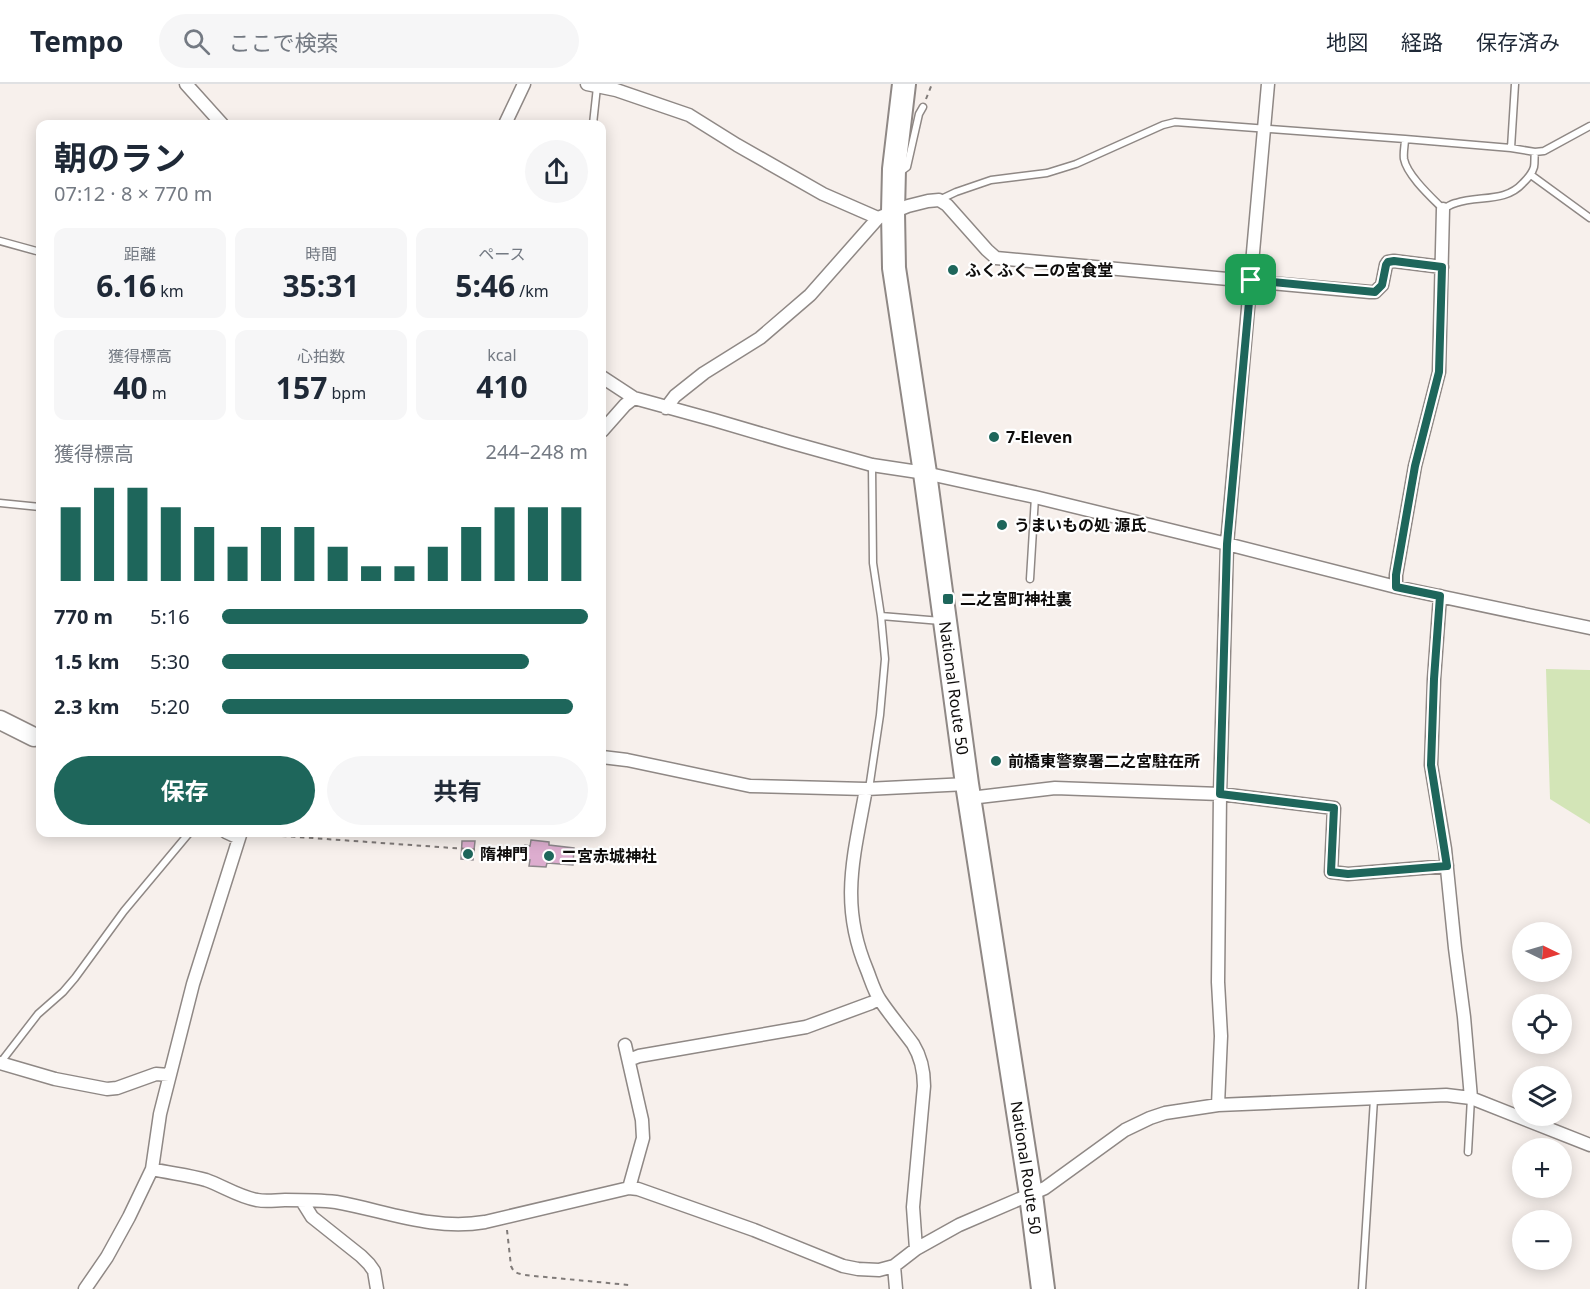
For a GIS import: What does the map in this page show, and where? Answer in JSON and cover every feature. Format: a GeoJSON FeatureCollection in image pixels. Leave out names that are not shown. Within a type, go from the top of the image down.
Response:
{"type":"FeatureCollection","features":[{"type":"Feature","properties":{"kind":"highway","name":"National Route 50"},"geometry":{"type":"LineString","coordinates":[[904,84],[894,169],[885,215],[925,473],[969,791],[1031,1195],[1043,1289]]}},
{"type":"Feature","properties":{"kind":"street"},"geometry":{"type":"LineString","coordinates":[[186,84],[218,120]]}},
{"type":"Feature","properties":{"kind":"street"},"geometry":{"type":"LineString","coordinates":[[507,120],[524,84]]}},
{"type":"Feature","properties":{"kind":"street"},"geometry":{"type":"LineString","coordinates":[[1218,1105],[1221,1036],[1218,982],[1220,794],[1227,544],[1268,84]]}},
{"type":"Feature","properties":{"kind":"street"},"geometry":{"type":"LineString","coordinates":[[592,85],[616,90],[689,115],[823,194],[885,215]]}},
{"type":"Feature","properties":{"kind":"street"},"geometry":{"type":"LineString","coordinates":[[666,408],[675,396],[704,373],[760,338],[810,295],[885,215],[908,206],[939,200],[947,205],[996,258],[1375,292],[1382,285],[1388,262],[1442,267]]}},
{"type":"Feature","properties":{"kind":"street"},"geometry":{"type":"LineString","coordinates":[[1396,587],[1396,575],[1415,466],[1439,372],[1443,209]]}},
{"type":"Feature","properties":{"kind":"street"},"geometry":{"type":"LineString","coordinates":[[606,380],[634,398],[872,465],[925,473],[1035,497],[1396,587],[1590,628]]}},
{"type":"Feature","properties":{"kind":"street"},"geometry":{"type":"LineString","coordinates":[[606,426],[634,398]]}},
{"type":"Feature","properties":{"kind":"street"},"geometry":{"type":"LineString","coordinates":[[1440,596],[1431,765],[1447,866],[1471,1098]]}},
{"type":"Feature","properties":{"kind":"street"},"geometry":{"type":"LineString","coordinates":[[0,720],[36,738]]}},
{"type":"Feature","properties":{"kind":"street"},"geometry":{"type":"LineString","coordinates":[[606,757],[750,786],[969,791],[1055,788],[1220,794],[1334,808],[1331,872],[1348,874],[1447,866]]}},
{"type":"Feature","properties":{"kind":"street"},"geometry":{"type":"LineString","coordinates":[[867,789],[852,865],[851,915],[860,955],[879,999],[918,1052],[923,1070],[924,1086],[914,1207],[916,1249]]}},
{"type":"Feature","properties":{"kind":"street"},"geometry":{"type":"LineString","coordinates":[[85,1289],[107,1257],[152,1169],[169,1075],[193,984],[239,837]]}},
{"type":"Feature","properties":{"kind":"street"},"geometry":{"type":"LineString","coordinates":[[629,1059],[806,1027],[879,999]]}},
{"type":"Feature","properties":{"kind":"street"},"geometry":{"type":"LineString","coordinates":[[625,1045],[642,1120],[643,1138],[629,1188]]}},
{"type":"Feature","properties":{"kind":"street"},"geometry":{"type":"LineString","coordinates":[[1,1063],[55,1079],[107,1089],[117,1088],[156,1074],[169,1075]]}},
{"type":"Feature","properties":{"kind":"street"},"geometry":{"type":"LineString","coordinates":[[152,1169],[206,1180],[254,1200],[315,1200],[410,1220],[442,1224],[468,1225],[629,1188],[638,1189],[754,1230],[843,1266],[879,1270],[894,1266],[916,1249],[959,1225],[1045,1188],[1125,1130],[1165,1113],[1218,1105],[1446,1095],[1471,1098],[1590,1145]]}},
{"type":"Feature","properties":{"kind":"street"},"geometry":{"type":"LineString","coordinates":[[302,1201],[312,1217],[369,1264],[374,1271],[377,1289]]}},
{"type":"Feature","properties":{"kind":"street"},"geometry":{"type":"LineString","coordinates":[[894,1266],[896,1289]]}},
{"type":"Feature","properties":{"kind":"lane"},"geometry":{"type":"LineString","coordinates":[[1511,148],[1515,84]]}},
{"type":"Feature","properties":{"kind":"lane"},"geometry":{"type":"LineString","coordinates":[[592,85],[593,120]]}},
{"type":"Feature","properties":{"kind":"lane"},"geometry":{"type":"LineString","coordinates":[[894,169],[903,170],[907,167],[919,114],[923,107]]}},
{"type":"Feature","properties":{"kind":"lane"},"geometry":{"type":"LineString","coordinates":[[939,200],[991,180],[1047,173],[1076,164],[1163,125],[1175,122],[1405,139],[1535,152],[1544,151],[1590,126]]}},
{"type":"Feature","properties":{"kind":"lane"},"geometry":{"type":"LineString","coordinates":[[1405,139],[1407,167],[1443,209],[1455,203],[1509,194],[1531,175],[1535,152]]}},
{"type":"Feature","properties":{"kind":"lane"},"geometry":{"type":"LineString","coordinates":[[1531,175],[1590,218]]}},
{"type":"Feature","properties":{"kind":"lane"},"geometry":{"type":"LineString","coordinates":[[0,241],[36,251]]}},
{"type":"Feature","properties":{"kind":"lane"},"geometry":{"type":"LineString","coordinates":[[867,789],[880,715],[885,659],[873,563],[872,465]]}},
{"type":"Feature","properties":{"kind":"lane"},"geometry":{"type":"LineString","coordinates":[[1030,579],[1035,497]]}},
{"type":"Feature","properties":{"kind":"lane"},"geometry":{"type":"LineString","coordinates":[[0,503],[36,507]]}},
{"type":"Feature","properties":{"kind":"lane"},"geometry":{"type":"LineString","coordinates":[[881,615],[945,621]]}},
{"type":"Feature","properties":{"kind":"lane"},"geometry":{"type":"LineString","coordinates":[[1,1063],[38,1014],[75,978],[124,911],[186,837]]}},
{"type":"Feature","properties":{"kind":"lane"},"geometry":{"type":"LineString","coordinates":[[1468,1152],[1471,1098]]}},
{"type":"Feature","properties":{"kind":"lane"},"geometry":{"type":"LineString","coordinates":[[1362,1289],[1374,1099]]}},
{"type":"Feature","properties":{"kind":"path"},"geometry":{"type":"LineString","coordinates":[[923,107],[932,84]]}},
{"type":"Feature","properties":{"kind":"path"},"geometry":{"type":"LineString","coordinates":[[318,837],[524,853]]}},
{"type":"Feature","properties":{"kind":"path"},"geometry":{"type":"LineString","coordinates":[[505,1218],[513,1271],[524,1275],[630,1285]]}},
{"type":"Feature","properties":{"kind":"green space"},"geometry":{"type":"Polygon","coordinates":[[[1546,669],[1590,670],[1590,824],[1550,799],[1546,669]]]}},
{"type":"Feature","properties":{"kind":"building","name":"二宮赤城神社"},"geometry":{"type":"Polygon","coordinates":[[[531,840],[574,848],[573,865],[547,863],[546,867],[529,866],[530,860],[523,859],[525,845],[530,846],[531,840]]]}},
{"type":"Feature","properties":{"kind":"building","name":"隋神門"},"geometry":{"type":"Polygon","coordinates":[[[462,841],[475,841],[473,860],[461,859],[462,841]]]}},
{"type":"Feature","properties":{"kind":"place","name":"ふくふく 二の宮食堂"},"geometry":{"type":"Point","coordinates":[953,270]}},
{"type":"Feature","properties":{"kind":"place","name":"7-Eleven"},"geometry":{"type":"Point","coordinates":[994,437]}},
{"type":"Feature","properties":{"kind":"place","name":"うまいもの処 源氏"},"geometry":{"type":"Point","coordinates":[1002,525]}},
{"type":"Feature","properties":{"kind":"place","name":"二之宮町神社裏"},"geometry":{"type":"Point","coordinates":[948,599]}},
{"type":"Feature","properties":{"kind":"place","name":"前橋東警察署二之宮駐在所"},"geometry":{"type":"Point","coordinates":[996,761]}},
{"type":"Feature","properties":{"kind":"place","name":"隋神門"},"geometry":{"type":"Point","coordinates":[468,854]}},
{"type":"Feature","properties":{"kind":"place","name":"二宮赤城神社"},"geometry":{"type":"Point","coordinates":[549,856]}},
{"type":"Feature","properties":{"kind":"route"},"geometry":{"type":"LineString","coordinates":[[1388,262],[1442,267],[1439,372],[1415,466],[1396,575],[1396,587],[1440,596],[1431,765],[1447,866],[1348,874],[1331,872],[1334,808],[1220,794],[1227,544],[1251,280],[1375,292],[1382,285],[1388,262]]}}]}
